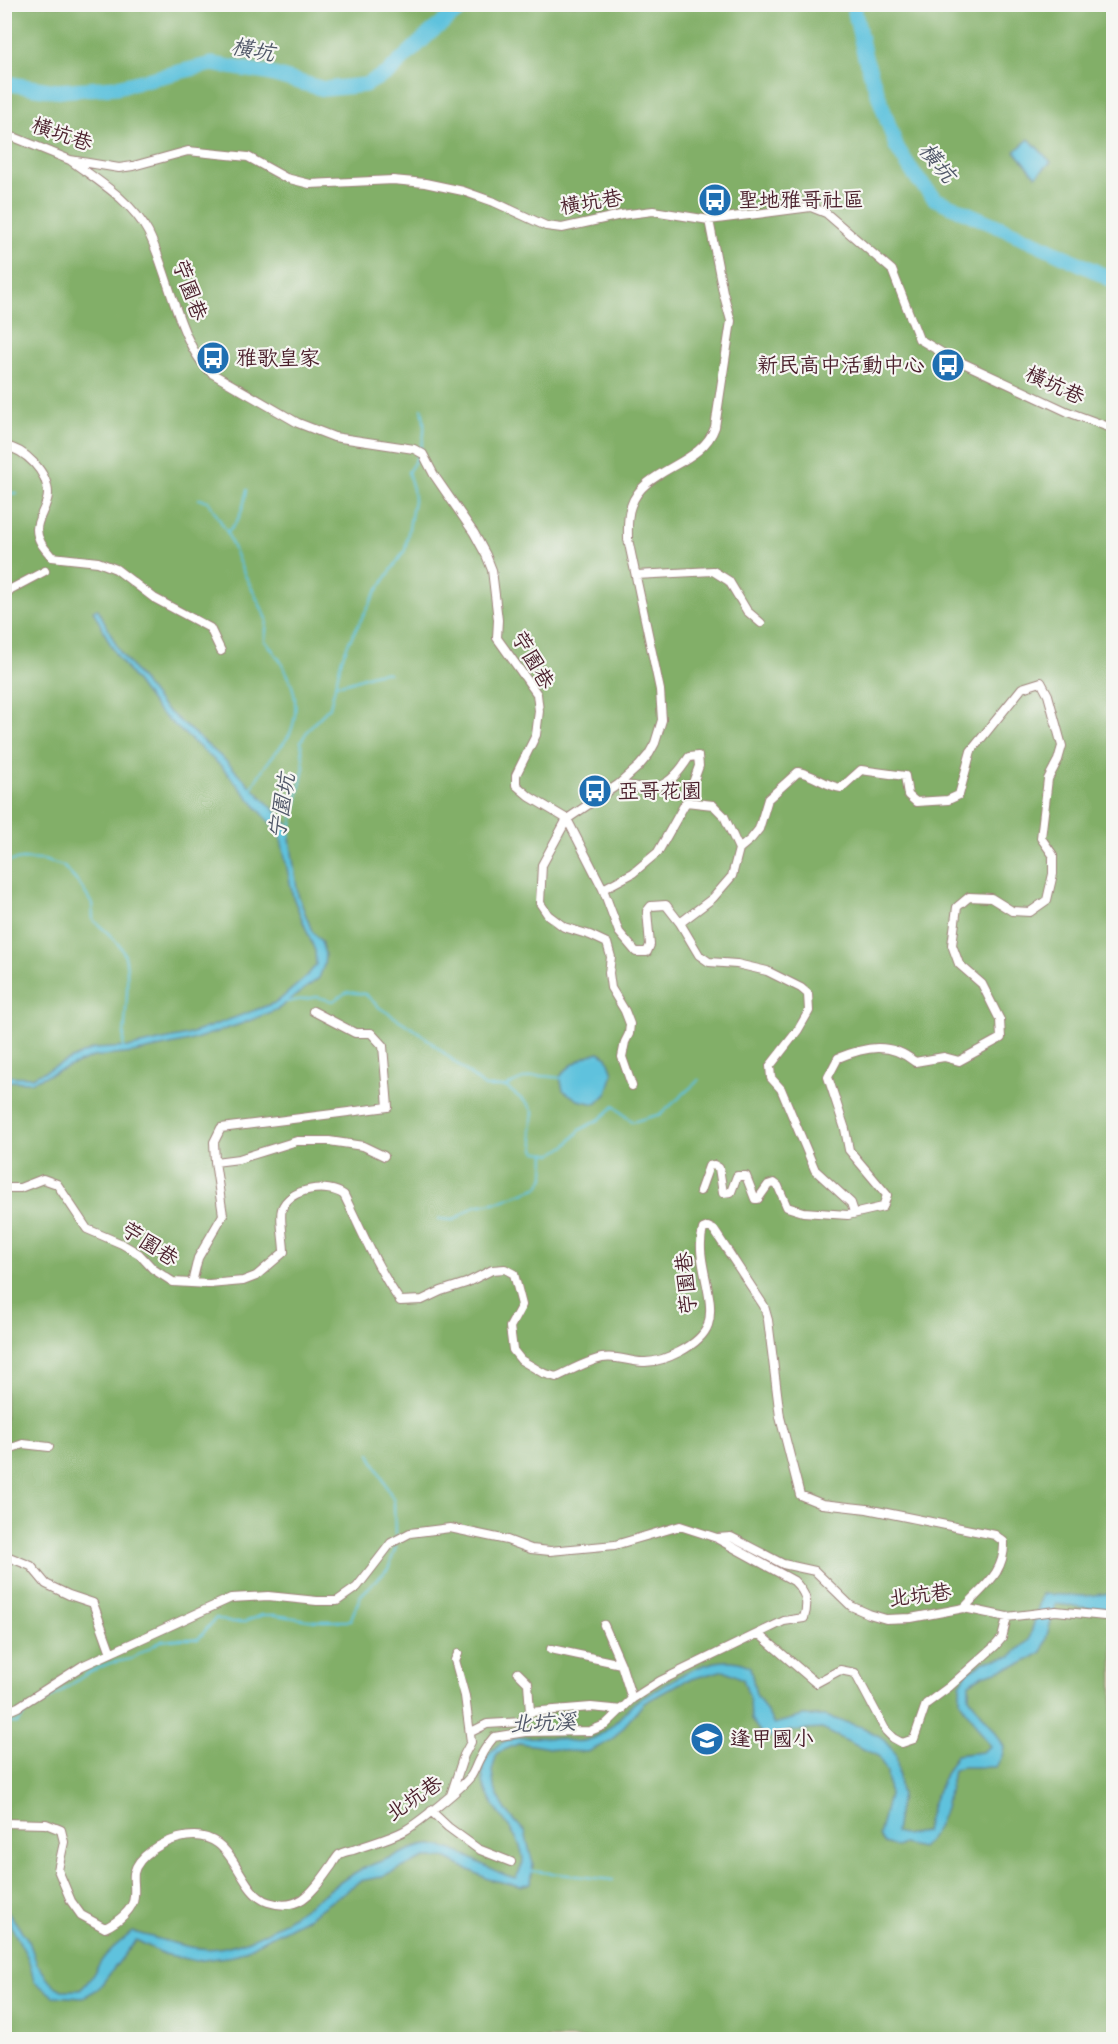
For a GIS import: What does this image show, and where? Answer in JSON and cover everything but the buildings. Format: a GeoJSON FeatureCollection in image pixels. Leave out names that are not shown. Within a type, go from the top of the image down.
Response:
{"type":"FeatureCollection","features":[{"type":"Feature","properties":{"kind":"street","name":"橫坑巷"},"geometry":{"type":"LineString","coordinates":[[4,136],[16,138],[70,160],[119,168],[188,151],[248,157],[286,178],[310,184],[393,180],[446,187],[494,202],[546,226],[562,228],[621,214],[653,211],[709,220],[811,207],[826,213],[892,270],[919,339],[946,355],[1068,412],[1113,429]]}},
{"type":"Feature","properties":{"kind":"street","name":"苧園巷"},"geometry":{"type":"LineString","coordinates":[[70,160],[119,196],[147,230],[160,259],[184,328],[204,367],[298,423],[334,437],[414,449],[423,454],[486,555],[492,570],[498,620],[497,638],[537,694],[539,711],[536,735],[516,775],[516,785],[530,797],[567,819]]}},
{"type":"Feature","properties":{"kind":"street"},"geometry":{"type":"LineString","coordinates":[[632,1086],[622,1057],[630,1024],[611,988],[609,973],[611,957],[607,944],[590,935],[564,927],[548,915],[540,903],[542,865],[567,819],[619,784],[649,754],[662,720],[660,690],[628,539],[628,524],[631,505],[645,483],[695,453],[711,439],[715,427],[731,321],[709,220]]}},
{"type":"Feature","properties":{"kind":"street"},"geometry":{"type":"LineString","coordinates":[[4,446],[27,455],[44,477],[48,493],[37,529],[42,545],[52,557],[98,562],[116,569],[154,598],[210,628],[221,651]]}},
{"type":"Feature","properties":{"kind":"street"},"geometry":{"type":"LineString","coordinates":[[636,575],[713,570],[729,581],[747,611],[761,622]]}},
{"type":"Feature","properties":{"kind":"street"},"geometry":{"type":"LineString","coordinates":[[4,596],[11,589],[45,572]]}},
{"type":"Feature","properties":{"kind":"street"},"geometry":{"type":"LineString","coordinates":[[680,923],[713,898],[732,876],[739,849],[759,829],[768,799],[798,772],[805,773],[831,787],[841,788],[861,770],[905,776],[908,795],[916,802],[948,800],[958,795],[971,751],[1022,688],[1041,682],[1048,695],[1062,746],[1048,779],[1041,838],[1053,855],[1053,874],[1047,900],[1030,912],[1012,910],[991,898],[969,897],[957,907],[952,945],[959,964],[982,984],[1000,1020],[1001,1038],[959,1061],[944,1057],[915,1062],[905,1053],[885,1048],[860,1049],[838,1058],[828,1077],[845,1129],[849,1150],[887,1195],[883,1208],[848,1215],[804,1212],[787,1207],[778,1186],[774,1183],[768,1185],[758,1199],[755,1199],[746,1176],[743,1175],[737,1176],[731,1192],[723,1193],[719,1168],[714,1165],[709,1166],[700,1191]]}},
{"type":"Feature","properties":{"kind":"street"},"geometry":{"type":"LineString","coordinates":[[603,890],[633,873],[658,852],[686,802],[699,766],[698,756],[689,757],[672,779],[663,786],[647,788],[619,784]]}},
{"type":"Feature","properties":{"kind":"street"},"geometry":{"type":"LineString","coordinates":[[686,802],[713,805],[724,816],[739,849]]}},
{"type":"Feature","properties":{"kind":"street"},"geometry":{"type":"LineString","coordinates":[[567,819],[603,890],[619,932],[636,952],[647,952],[650,945],[646,911],[651,906],[666,905],[699,955],[710,962],[737,964],[767,971],[801,988],[808,994],[809,1011],[798,1030],[770,1066],[771,1078],[781,1089],[815,1170],[851,1203],[854,1212]]}},
{"type":"Feature","properties":{"kind":"street"},"geometry":{"type":"LineString","coordinates":[[192,1283],[198,1258],[223,1215],[214,1142],[221,1128],[388,1107],[383,1046],[371,1034],[355,1033],[314,1011]]}},
{"type":"Feature","properties":{"kind":"street"},"geometry":{"type":"LineString","coordinates":[[215,1162],[239,1159],[297,1141],[329,1141],[363,1146],[384,1156]]}},
{"type":"Feature","properties":{"kind":"street","name":"苧園巷"},"geometry":{"type":"LineString","coordinates":[[4,1186],[20,1188],[43,1179],[57,1184],[87,1229],[139,1254],[161,1276],[173,1282],[192,1283],[227,1283],[243,1281],[256,1276],[284,1251],[284,1234],[280,1216],[282,1206],[301,1192],[314,1189],[339,1191],[344,1195],[369,1247],[400,1301],[422,1300],[441,1291],[466,1284],[492,1270],[505,1269],[514,1274],[522,1305],[510,1327],[513,1350],[543,1373],[556,1377],[602,1358],[618,1357],[642,1362],[659,1360],[696,1340],[708,1325],[709,1305],[700,1246],[704,1229],[708,1227],[714,1230],[764,1306],[768,1320],[780,1417],[800,1495],[822,1504],[867,1509],[995,1535],[1004,1542],[1004,1556],[999,1570],[964,1608]]}},
{"type":"Feature","properties":{"kind":"street"},"geometry":{"type":"LineString","coordinates":[[4,1473],[9,1463],[9,1449],[23,1444],[49,1447]]}},
{"type":"Feature","properties":{"kind":"street","name":"北坑巷"},"geometry":{"type":"LineString","coordinates":[[4,1713],[18,1707],[82,1666],[231,1598],[268,1596],[337,1601],[357,1587],[391,1543],[410,1533],[450,1528],[507,1540],[531,1549],[550,1551],[615,1545],[680,1526],[717,1538],[795,1581],[804,1590],[808,1606],[804,1617],[784,1621],[660,1681],[632,1699],[604,1725],[590,1731],[525,1732],[494,1737],[482,1753],[472,1775],[451,1795],[405,1831],[340,1854],[304,1900],[287,1906],[256,1897],[232,1858],[221,1847],[207,1838],[194,1836],[178,1838],[149,1853],[139,1862],[134,1873],[135,1899],[127,1912],[114,1924],[105,1928],[81,1914],[71,1901],[58,1870],[64,1842],[61,1830],[46,1824],[4,1823]]}},
{"type":"Feature","properties":{"kind":"street","name":"北坑巷"},"geometry":{"type":"LineString","coordinates":[[717,1538],[731,1537],[783,1564],[814,1571],[851,1606],[886,1619],[911,1618],[964,1608],[1007,1617],[1056,1611],[1113,1617]]}},
{"type":"Feature","properties":{"kind":"street"},"geometry":{"type":"LineString","coordinates":[[4,1555],[31,1566],[46,1584],[93,1603],[111,1653]]}},
{"type":"Feature","properties":{"kind":"street"},"geometry":{"type":"LineString","coordinates":[[759,1634],[816,1683],[840,1670],[855,1673],[886,1731],[902,1743],[914,1739],[926,1704],[949,1687],[1002,1638],[1007,1617]]}},
{"type":"Feature","properties":{"kind":"street"},"geometry":{"type":"LineString","coordinates":[[604,1625],[621,1664],[632,1699]]}},
{"type":"Feature","properties":{"kind":"street"},"geometry":{"type":"LineString","coordinates":[[551,1649],[621,1664]]}},
{"type":"Feature","properties":{"kind":"street"},"geometry":{"type":"LineString","coordinates":[[451,1795],[464,1755],[471,1742],[465,1696],[455,1660],[458,1654]]}},
{"type":"Feature","properties":{"kind":"street"},"geometry":{"type":"LineString","coordinates":[[518,1673],[528,1683],[530,1712]]}},
{"type":"Feature","properties":{"kind":"street"},"geometry":{"type":"LineString","coordinates":[[471,1732],[487,1724],[521,1722],[530,1712],[591,1707],[622,1710]]}},
{"type":"Feature","properties":{"kind":"street"},"geometry":{"type":"LineString","coordinates":[[431,1810],[448,1827],[478,1849],[511,1862]]}},
{"type":"Feature","properties":{"kind":"green space"},"geometry":{"type":"Polygon","coordinates":[[[5,5],[1113,5],[1113,2039],[5,2039],[5,5]]]}},
{"type":"Feature","properties":{"kind":"water"},"geometry":{"type":"Polygon","coordinates":[[[1029,139],[1051,162],[1036,176],[1015,151],[1029,139]]]}},
{"type":"Feature","properties":{"kind":"water"},"geometry":{"type":"Polygon","coordinates":[[[98,609],[120,652],[161,705],[226,761],[288,824],[298,895],[312,931],[321,941],[325,954],[324,965],[319,978],[278,1009],[244,1023],[189,1041],[133,1053],[93,1057],[31,1082],[5,1081],[5,1076],[32,1077],[93,1049],[131,1047],[187,1035],[277,1002],[306,977],[316,965],[315,951],[293,897],[280,834],[222,767],[157,710],[115,653],[93,610],[98,609]]]}},
{"type":"Feature","properties":{"kind":"water"},"geometry":{"type":"Polygon","coordinates":[[[599,1052],[607,1057],[613,1073],[607,1093],[596,1104],[578,1100],[563,1090],[560,1077],[577,1062],[599,1052]]]}},
{"type":"Feature","properties":{"kind":"water"},"geometry":{"type":"Polygon","coordinates":[[[1113,1593],[1113,1608],[1105,1610],[1056,1604],[1042,1652],[1021,1664],[983,1675],[969,1683],[969,1697],[995,1731],[1004,1747],[1002,1756],[996,1767],[961,1767],[953,1770],[939,1822],[935,1831],[921,1848],[903,1844],[897,1847],[884,1843],[879,1836],[889,1795],[887,1772],[878,1756],[822,1729],[790,1731],[778,1737],[769,1737],[761,1733],[751,1720],[750,1700],[743,1679],[724,1670],[684,1681],[644,1703],[612,1740],[588,1752],[520,1743],[497,1753],[492,1771],[494,1787],[506,1811],[525,1832],[533,1864],[531,1883],[520,1886],[488,1879],[445,1858],[425,1858],[380,1877],[360,1881],[309,1917],[234,1956],[196,1961],[164,1954],[136,1940],[98,1989],[82,1998],[53,1996],[34,1981],[28,1958],[5,1915],[4,1906],[29,1941],[37,1964],[53,1985],[62,1990],[80,1990],[106,1955],[132,1932],[190,1947],[213,1949],[243,1942],[276,1927],[356,1872],[419,1847],[432,1845],[443,1847],[516,1878],[523,1863],[521,1848],[490,1800],[482,1775],[490,1753],[504,1742],[522,1737],[579,1742],[595,1738],[643,1697],[691,1670],[715,1662],[739,1662],[750,1667],[756,1694],[774,1724],[803,1716],[825,1716],[862,1727],[881,1737],[896,1754],[901,1794],[895,1833],[903,1835],[925,1832],[937,1792],[956,1755],[982,1752],[990,1746],[960,1701],[960,1684],[967,1673],[984,1662],[1011,1656],[1029,1640],[1042,1594],[1085,1596],[1113,1593]]]}},
{"type":"Feature","properties":{"kind":"waterway","name":"橫坑"},"geometry":{"type":"LineString","coordinates":[[4,83],[56,91],[117,87],[212,64],[267,73],[324,89],[365,85],[389,72],[431,32],[467,4]]}},
{"type":"Feature","properties":{"kind":"waterway","name":"橫坑"},"geometry":{"type":"LineString","coordinates":[[853,4],[865,57],[896,146],[915,176],[935,199],[1038,244],[1114,282]]}},
{"type":"Feature","properties":{"kind":"waterway","name":"宁園坑"},"geometry":{"type":"LineString","coordinates":[[289,837],[304,767],[301,741],[310,727],[330,707],[342,658],[349,642],[375,594],[405,550],[414,500],[408,472],[417,457],[424,434],[422,409]]}},
{"type":"Feature","properties":{"kind":"waterway"},"geometry":{"type":"LineString","coordinates":[[227,532],[232,528],[243,508],[247,490]]}},
{"type":"Feature","properties":{"kind":"waterway"},"geometry":{"type":"LineString","coordinates":[[4,494],[16,493]]}},
{"type":"Feature","properties":{"kind":"waterway"},"geometry":{"type":"LineString","coordinates":[[199,499],[208,501],[227,532],[241,567],[267,619],[265,641],[286,671],[294,694],[295,718],[290,734],[251,789]]}},
{"type":"Feature","properties":{"kind":"waterway"},"geometry":{"type":"LineString","coordinates":[[335,684],[375,674],[389,673]]}},
{"type":"Feature","properties":{"kind":"waterway"},"geometry":{"type":"LineString","coordinates":[[4,862],[22,859],[43,860],[63,866],[81,886],[92,904],[93,920],[120,946],[126,960],[127,971],[123,1050]]}},
{"type":"Feature","properties":{"kind":"waterway"},"geometry":{"type":"LineString","coordinates":[[286,1002],[317,997],[333,1001],[347,992],[365,994],[380,1008],[420,1033],[485,1087],[506,1087],[528,1104],[533,1112],[531,1131],[536,1152],[553,1154],[567,1145],[580,1130],[600,1119],[614,1106],[632,1122],[661,1114],[699,1080]]}},
{"type":"Feature","properties":{"kind":"waterway"},"geometry":{"type":"LineString","coordinates":[[507,1086],[533,1076],[561,1078]]}},
{"type":"Feature","properties":{"kind":"waterway"},"geometry":{"type":"LineString","coordinates":[[438,1219],[454,1220],[475,1206],[499,1202],[539,1187],[544,1177],[545,1154]]}},
{"type":"Feature","properties":{"kind":"waterway"},"geometry":{"type":"LineString","coordinates":[[370,1454],[394,1501],[395,1536]]}},
{"type":"Feature","properties":{"kind":"waterway"},"geometry":{"type":"LineString","coordinates":[[4,1723],[18,1723],[27,1711],[44,1703],[91,1671],[110,1663],[131,1659],[161,1641],[198,1639],[216,1618],[228,1622],[245,1622],[262,1615],[275,1615],[315,1621],[350,1621],[361,1595],[388,1569],[396,1547]]}},
{"type":"Feature","properties":{"kind":"waterway"},"geometry":{"type":"LineString","coordinates":[[532,1871],[613,1880]]}},
{"type":"Feature","properties":{"kind":"place","name":"聖地雅哥社區"},"geometry":{"type":"Point","coordinates":[715,200]}},
{"type":"Feature","properties":{"kind":"place","name":"雅歌皇家"},"geometry":{"type":"Point","coordinates":[213,358]}},
{"type":"Feature","properties":{"kind":"place","name":"新民高中活動中心"},"geometry":{"type":"Point","coordinates":[948,365]}},
{"type":"Feature","properties":{"kind":"place","name":"亞哥花園"},"geometry":{"type":"Point","coordinates":[595,791]}},
{"type":"Feature","properties":{"kind":"place","name":"逢甲國小"},"geometry":{"type":"Point","coordinates":[707,1739]}},
{"type":"Feature","properties":{"kind":"water label","name":"北坑溪"},"geometry":{"type":"Point","coordinates":[543,1722]}}]}
